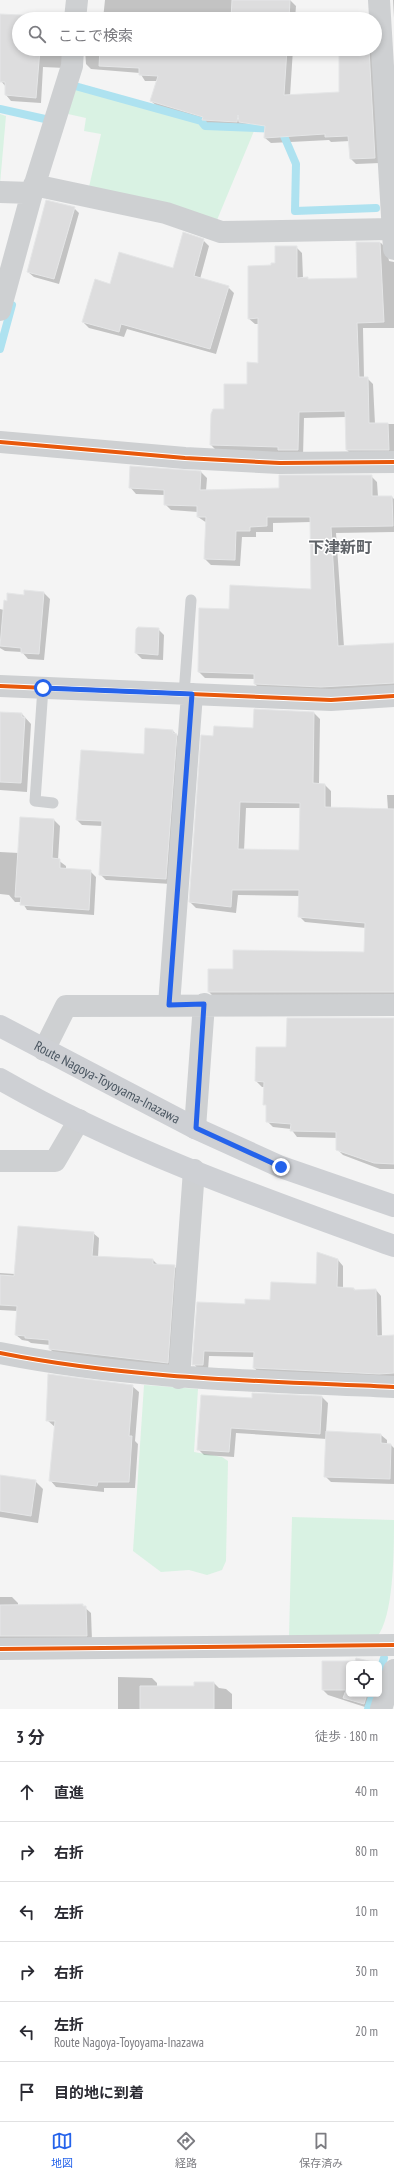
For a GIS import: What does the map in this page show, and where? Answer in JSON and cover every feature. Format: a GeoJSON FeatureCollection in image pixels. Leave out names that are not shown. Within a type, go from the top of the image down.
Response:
{"type":"FeatureCollection","features":[{"type":"Feature","properties":{"kind":"main road","name":"Route Nagoya-Toyoyama-Inazawa"},"geometry":{"type":"LineString","coordinates":[[0,1026],[196,1128],[281,1167],[394,1206]]}},
{"type":"Feature","properties":{"kind":"main road"},"geometry":{"type":"LineString","coordinates":[[0,1079],[46,1105],[194,1170],[394,1246]]}},
{"type":"Feature","properties":{"kind":"street"},"geometry":{"type":"LineString","coordinates":[[76,12],[77,0]]}},
{"type":"Feature","properties":{"kind":"street"},"geometry":{"type":"LineString","coordinates":[[379,0],[380,12]]}},
{"type":"Feature","properties":{"kind":"street"},"geometry":{"type":"LineString","coordinates":[[0,192],[33,189],[166,213],[220,232],[393,239],[382,51]]}},
{"type":"Feature","properties":{"kind":"street"},"geometry":{"type":"LineString","coordinates":[[0,310],[33,189],[72,66],[73,56]]}},
{"type":"Feature","properties":{"kind":"street"},"geometry":{"type":"LineString","coordinates":[[0,442],[185,458],[280,463],[394,462]]}},
{"type":"Feature","properties":{"kind":"street"},"geometry":{"type":"LineString","coordinates":[[0,686],[331,700],[394,696]]}},
{"type":"Feature","properties":{"kind":"street"},"geometry":{"type":"LineString","coordinates":[[169,1005],[188,694]]}},
{"type":"Feature","properties":{"kind":"street"},"geometry":{"type":"LineString","coordinates":[[196,1128],[204,1004]]}},
{"type":"Feature","properties":{"kind":"street"},"geometry":{"type":"LineString","coordinates":[[44,1050],[66,1006],[204,1004],[394,1005]]}},
{"type":"Feature","properties":{"kind":"street"},"geometry":{"type":"LineString","coordinates":[[0,1161],[55,1161],[79,1120]]}},
{"type":"Feature","properties":{"kind":"street"},"geometry":{"type":"LineString","coordinates":[[179,1378],[194,1170]]}},
{"type":"Feature","properties":{"kind":"street"},"geometry":{"type":"LineString","coordinates":[[0,1353],[56,1364],[179,1378],[394,1387]]}},
{"type":"Feature","properties":{"kind":"street"},"geometry":{"type":"LineString","coordinates":[[0,1649],[394,1645]]}},
{"type":"Feature","properties":{"kind":"street"},"geometry":{"type":"LineString","coordinates":[[381,1709],[394,1670]]}},
{"type":"Feature","properties":{"kind":"lane"},"geometry":{"type":"LineString","coordinates":[[188,694],[191,600]]}},
{"type":"Feature","properties":{"kind":"lane"},"geometry":{"type":"LineString","coordinates":[[43,688],[35,801],[53,802]]}},
{"type":"Feature","properties":{"kind":"green space"},"geometry":{"type":"Polygon","coordinates":[[[72,88],[199,122],[204,128],[254,131],[217,220],[89,187],[101,134],[84,131],[86,118],[68,114],[72,88]]]}},
{"type":"Feature","properties":{"kind":"green space"},"geometry":{"type":"Polygon","coordinates":[[[0,114],[6,116],[0,184],[0,114]]]}},
{"type":"Feature","properties":{"kind":"green space"},"geometry":{"type":"Polygon","coordinates":[[[144,1385],[198,1389],[194,1452],[222,1457],[228,1461],[226,1561],[222,1570],[207,1575],[189,1570],[161,1572],[133,1551],[144,1385]]]}},
{"type":"Feature","properties":{"kind":"green space"},"geometry":{"type":"Polygon","coordinates":[[[292,1517],[394,1520],[393,1565],[390,1599],[383,1627],[377,1637],[289,1637],[292,1517]]]}},
{"type":"Feature","properties":{"kind":"building"},"geometry":{"type":"Polygon","coordinates":[[[232,0],[290,0],[289,12],[231,12],[232,0]]]}},
{"type":"Feature","properties":{"kind":"building"},"geometry":{"type":"Polygon","coordinates":[[[0,14],[12,15],[12,56],[39,56],[36,98],[5,95],[5,82],[0,82],[0,14]]]}},
{"type":"Feature","properties":{"kind":"building"},"geometry":{"type":"Polygon","coordinates":[[[100,56],[287,56],[284,95],[339,92],[339,56],[369,56],[375,158],[350,159],[348,136],[325,137],[325,134],[264,138],[265,126],[239,122],[238,115],[237,122],[202,120],[203,117],[150,101],[158,76],[139,75],[139,68],[99,66],[100,56]]]}},
{"type":"Feature","properties":{"kind":"building"},"geometry":{"type":"Polygon","coordinates":[[[46,200],[75,207],[54,279],[27,272],[46,200]]]}},
{"type":"Feature","properties":{"kind":"building"},"geometry":{"type":"Polygon","coordinates":[[[183,232],[204,239],[194,276],[229,286],[210,349],[121,324],[119,332],[82,322],[95,279],[110,284],[119,252],[173,268],[183,232]]]}},
{"type":"Feature","properties":{"kind":"building"},"geometry":{"type":"Polygon","coordinates":[[[356,242],[380,242],[384,322],[357,323],[359,377],[368,377],[369,423],[388,423],[389,450],[346,450],[345,411],[299,412],[298,450],[278,450],[278,447],[210,445],[211,414],[213,409],[224,409],[224,384],[247,384],[247,362],[258,363],[258,318],[248,319],[248,266],[271,265],[271,263],[275,263],[275,246],[297,246],[297,278],[357,278],[356,242]]]}},
{"type":"Feature","properties":{"kind":"building"},"geometry":{"type":"Polygon","coordinates":[[[130,466],[201,471],[200,490],[279,488],[279,475],[372,475],[372,496],[392,496],[393,526],[331,527],[338,646],[394,643],[394,683],[321,687],[254,684],[254,674],[198,672],[199,608],[229,609],[230,585],[311,589],[310,517],[267,517],[267,526],[250,527],[250,531],[236,531],[235,560],[204,559],[206,517],[197,517],[197,506],[164,505],[164,490],[129,488],[130,466]]]}},
{"type":"Feature","properties":{"kind":"building"},"geometry":{"type":"Polygon","coordinates":[[[24,590],[44,592],[39,654],[21,653],[21,648],[0,646],[4,600],[7,601],[7,593],[24,595],[24,590]]]}},
{"type":"Feature","properties":{"kind":"building"},"geometry":{"type":"Polygon","coordinates":[[[138,627],[159,628],[158,655],[135,653],[136,629],[138,627]]]}},
{"type":"Feature","properties":{"kind":"building"},"geometry":{"type":"Polygon","coordinates":[[[254,709],[314,712],[313,783],[325,784],[325,807],[394,809],[394,992],[208,992],[208,969],[233,969],[233,950],[364,952],[365,923],[298,917],[299,890],[232,890],[231,907],[189,902],[201,735],[213,736],[214,726],[253,728],[254,709]],[[240,802],[238,849],[299,850],[300,803],[240,802]]]}},
{"type":"Feature","properties":{"kind":"building"},"geometry":{"type":"Polygon","coordinates":[[[0,712],[22,713],[22,717],[25,717],[21,783],[0,782],[0,712]]]}},
{"type":"Feature","properties":{"kind":"building"},"geometry":{"type":"Polygon","coordinates":[[[145,728],[173,730],[173,733],[177,734],[166,879],[99,875],[102,821],[76,820],[81,750],[144,754],[145,728]]]}},
{"type":"Feature","properties":{"kind":"building"},"geometry":{"type":"Polygon","coordinates":[[[20,817],[54,819],[52,858],[60,859],[60,868],[91,870],[89,910],[20,905],[21,897],[15,897],[20,817]]]}},
{"type":"Feature","properties":{"kind":"building"},"geometry":{"type":"Polygon","coordinates":[[[287,1018],[394,1018],[394,1164],[374,1163],[336,1150],[336,1132],[290,1131],[291,1124],[266,1122],[266,1105],[263,1105],[264,1082],[255,1081],[256,1047],[286,1047],[287,1018]]]}},
{"type":"Feature","properties":{"kind":"building"},"geometry":{"type":"Polygon","coordinates":[[[18,1226],[94,1232],[92,1256],[153,1259],[153,1264],[175,1265],[168,1363],[49,1349],[49,1340],[25,1338],[25,1336],[15,1335],[17,1306],[0,1305],[0,1275],[14,1276],[18,1226]]]}},
{"type":"Feature","properties":{"kind":"building"},"geometry":{"type":"Polygon","coordinates":[[[317,1252],[338,1259],[337,1287],[354,1288],[354,1290],[376,1289],[377,1336],[394,1335],[394,1373],[379,1374],[253,1368],[254,1352],[204,1351],[203,1365],[192,1365],[197,1302],[245,1304],[245,1299],[270,1300],[271,1282],[316,1284],[317,1252]]]}},
{"type":"Feature","properties":{"kind":"building"},"geometry":{"type":"Polygon","coordinates":[[[48,1374],[133,1385],[129,1436],[132,1436],[129,1482],[98,1482],[97,1486],[49,1481],[55,1421],[46,1421],[48,1374]]]}},
{"type":"Feature","properties":{"kind":"building"},"geometry":{"type":"Polygon","coordinates":[[[252,1393],[322,1396],[320,1434],[231,1428],[229,1452],[197,1450],[201,1395],[252,1398],[252,1393]]]}},
{"type":"Feature","properties":{"kind":"building"},"geometry":{"type":"Polygon","coordinates":[[[326,1431],[381,1434],[381,1443],[391,1444],[390,1479],[324,1477],[326,1431]]]}},
{"type":"Feature","properties":{"kind":"building"},"geometry":{"type":"Polygon","coordinates":[[[0,1475],[36,1480],[31,1516],[0,1511],[0,1475]]]}},
{"type":"Feature","properties":{"kind":"building"},"geometry":{"type":"Polygon","coordinates":[[[83,1604],[83,1606],[86,1606],[87,1636],[0,1636],[0,1605],[83,1604]]]}},
{"type":"Feature","properties":{"kind":"building"},"geometry":{"type":"Polygon","coordinates":[[[356,1658],[369,1661],[355,1661],[356,1658]]]}},
{"type":"Feature","properties":{"kind":"building"},"geometry":{"type":"Polygon","coordinates":[[[322,1661],[346,1661],[346,1690],[322,1690],[322,1661]]]}},
{"type":"Feature","properties":{"kind":"building"},"geometry":{"type":"Polygon","coordinates":[[[194,1682],[214,1682],[214,1709],[140,1709],[140,1686],[194,1686],[194,1682]]]}},
{"type":"Feature","properties":{"kind":"building"},"geometry":{"type":"Polygon","coordinates":[[[346,1690],[346,1697],[366,1697],[364,1704],[343,1698],[346,1690]]]}},
{"type":"Feature","properties":{"kind":"waterway"},"geometry":{"type":"LineString","coordinates":[[75,86],[201,121],[205,126],[281,129],[296,164],[295,211],[376,208]]}},
{"type":"Feature","properties":{"kind":"waterway"},"geometry":{"type":"LineString","coordinates":[[0,109],[45,119]]}},
{"type":"Feature","properties":{"kind":"waterway"},"geometry":{"type":"LineString","coordinates":[[0,349],[12,305]]}},
{"type":"Feature","properties":{"kind":"waterway"},"geometry":{"type":"LineString","coordinates":[[382,1664],[384,1658]]}},
{"type":"Feature","properties":{"kind":"waterway"},"geometry":{"type":"LineString","coordinates":[[368,1709],[372,1697]]}},
{"type":"Feature","properties":{"kind":"cycle path"},"geometry":{"type":"LineString","coordinates":[[0,442],[185,458],[280,463],[394,462]]}},
{"type":"Feature","properties":{"kind":"cycle path"},"geometry":{"type":"LineString","coordinates":[[0,686],[331,700],[394,696]]}},
{"type":"Feature","properties":{"kind":"cycle path"},"geometry":{"type":"LineString","coordinates":[[0,1353],[49,1362],[147,1374],[196,1378],[394,1387]]}},
{"type":"Feature","properties":{"kind":"cycle path"},"geometry":{"type":"LineString","coordinates":[[0,1649],[394,1645]]}},
{"type":"Feature","properties":{"kind":"district","name":"下津新町"},"geometry":{"type":"Point","coordinates":[340,547]}},
{"type":"Feature","properties":{"kind":"route"},"geometry":{"type":"LineString","coordinates":[[43,688],[192,694],[169,1005],[204,1004],[196,1128],[281,1167]]}}]}
